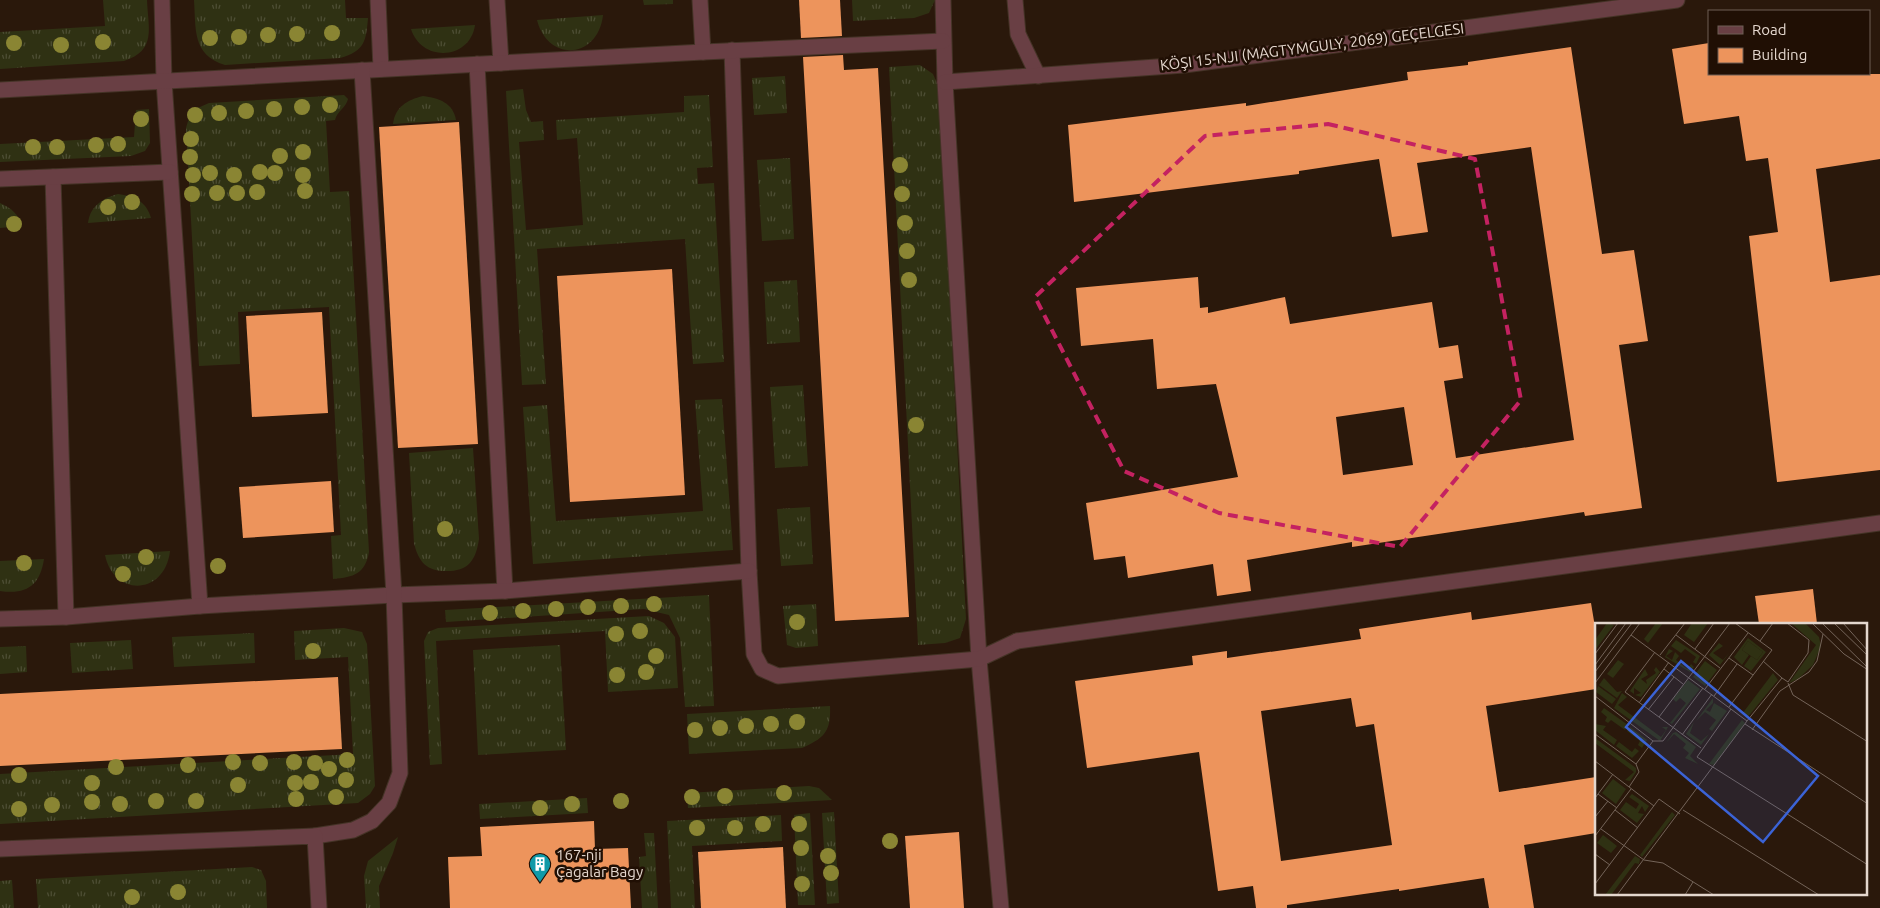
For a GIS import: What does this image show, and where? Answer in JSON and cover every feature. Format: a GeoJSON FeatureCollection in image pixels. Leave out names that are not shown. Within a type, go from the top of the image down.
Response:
{"type":"FeatureCollection","features":[{"type":"Feature","properties":{"kind":"street"},"geometry":{"type":"LineString","coordinates":[[162,0],[164,81],[200,606]]}},
{"type":"Feature","properties":{"kind":"street"},"geometry":{"type":"LineString","coordinates":[[378,0],[381,69]]}},
{"type":"Feature","properties":{"kind":"street"},"geometry":{"type":"LineString","coordinates":[[497,0],[501,62]]}},
{"type":"Feature","properties":{"kind":"street"},"geometry":{"type":"LineString","coordinates":[[700,0],[703,52]]}},
{"type":"Feature","properties":{"kind":"street"},"geometry":{"type":"LineString","coordinates":[[943,0],[945,82],[979,659],[1001,908]]}},
{"type":"Feature","properties":{"kind":"street"},"geometry":{"type":"LineString","coordinates":[[1015,0],[1018,34],[1038,76]]}},
{"type":"Feature","properties":{"kind":"street","name":"KÖŞI 15-NJI (MAGTYMGULY, 2069) GEÇELGESI"},"geometry":{"type":"LineString","coordinates":[[945,82],[1184,65],[1677,0]]}},
{"type":"Feature","properties":{"kind":"street"},"geometry":{"type":"LineString","coordinates":[[0,90],[501,62],[943,41]]}},
{"type":"Feature","properties":{"kind":"street"},"geometry":{"type":"LineString","coordinates":[[732,50],[748,571],[754,654],[762,669],[778,676],[979,659],[1017,641],[1880,523]]}},
{"type":"Feature","properties":{"kind":"street"},"geometry":{"type":"LineString","coordinates":[[477,64],[505,591]]}},
{"type":"Feature","properties":{"kind":"street"},"geometry":{"type":"LineString","coordinates":[[0,849],[315,836],[353,830],[372,821],[389,803],[400,773],[394,595],[362,70]]}},
{"type":"Feature","properties":{"kind":"street"},"geometry":{"type":"LineString","coordinates":[[0,179],[170,172]]}},
{"type":"Feature","properties":{"kind":"street"},"geometry":{"type":"LineString","coordinates":[[53,177],[66,617]]}},
{"type":"Feature","properties":{"kind":"street"},"geometry":{"type":"LineString","coordinates":[[0,619],[66,617],[200,606],[394,595],[505,591],[748,571]]}},
{"type":"Feature","properties":{"kind":"street"},"geometry":{"type":"LineString","coordinates":[[315,836],[319,908]]}},
{"type":"Feature","properties":{"kind":"highlighted area"},"geometry":{"type":"Polygon","coordinates":[[[1328,124],[1475,159],[1521,400],[1400,547],[1219,513],[1124,471],[1035,297],[1205,136],[1328,124]]]}},
{"type":"Feature","properties":{"kind":"green space"},"geometry":{"type":"Polygon","coordinates":[[[103,0],[147,0],[148,37],[142,51],[135,56],[124,61],[0,69],[0,32],[105,26],[103,0]]]}},
{"type":"Feature","properties":{"kind":"green space"},"geometry":{"type":"Polygon","coordinates":[[[194,0],[345,0],[346,18],[368,18],[365,39],[355,52],[340,58],[225,65],[214,61],[201,48],[196,31],[194,0]]]}},
{"type":"Feature","properties":{"kind":"green space"},"geometry":{"type":"Polygon","coordinates":[[[643,0],[673,0],[673,4],[644,5],[643,0]]]}},
{"type":"Feature","properties":{"kind":"green space"},"geometry":{"type":"Polygon","coordinates":[[[852,0],[935,0],[929,13],[914,18],[853,21],[852,0]]]}},
{"type":"Feature","properties":{"kind":"green space"},"geometry":{"type":"Polygon","coordinates":[[[603,15],[599,30],[592,40],[583,47],[572,50],[561,49],[551,44],[543,34],[537,20],[603,15]]]}},
{"type":"Feature","properties":{"kind":"green space"},"geometry":{"type":"Polygon","coordinates":[[[475,25],[471,37],[464,45],[455,51],[445,53],[425,48],[417,40],[411,29],[475,25]]]}},
{"type":"Feature","properties":{"kind":"green space"},"geometry":{"type":"Polygon","coordinates":[[[920,65],[933,74],[939,88],[966,619],[960,638],[945,643],[918,645],[889,67],[920,65]]]}},
{"type":"Feature","properties":{"kind":"green space"},"geometry":{"type":"Polygon","coordinates":[[[785,76],[787,113],[754,115],[752,78],[785,76]]]}},
{"type":"Feature","properties":{"kind":"green space"},"geometry":{"type":"Polygon","coordinates":[[[523,89],[526,110],[531,122],[543,121],[544,140],[519,142],[526,230],[583,225],[577,138],[557,140],[556,120],[684,112],[684,96],[709,95],[713,167],[697,168],[698,184],[714,183],[724,362],[693,364],[685,239],[537,249],[546,384],[522,385],[506,91],[523,89]]]}},
{"type":"Feature","properties":{"kind":"green space"},"geometry":{"type":"Polygon","coordinates":[[[344,95],[348,99],[347,102],[335,120],[326,121],[330,192],[349,191],[369,552],[365,565],[357,573],[333,579],[331,536],[341,535],[329,307],[238,312],[240,364],[199,366],[186,128],[191,111],[209,103],[344,95]]]}},
{"type":"Feature","properties":{"kind":"green space"},"geometry":{"type":"Polygon","coordinates":[[[423,96],[444,102],[452,109],[456,120],[393,124],[396,113],[403,105],[423,96]]]}},
{"type":"Feature","properties":{"kind":"green space"},"geometry":{"type":"Polygon","coordinates":[[[149,109],[150,143],[145,151],[131,156],[0,162],[0,144],[134,137],[136,110],[149,109]]]}},
{"type":"Feature","properties":{"kind":"green space"},"geometry":{"type":"Polygon","coordinates":[[[790,158],[794,239],[762,241],[757,160],[790,158]]]}},
{"type":"Feature","properties":{"kind":"green space"},"geometry":{"type":"Polygon","coordinates":[[[118,194],[139,200],[146,207],[151,218],[88,223],[94,207],[107,198],[118,194]]]}},
{"type":"Feature","properties":{"kind":"green space"},"geometry":{"type":"Polygon","coordinates":[[[0,203],[14,212],[21,226],[0,228],[0,203]]]}},
{"type":"Feature","properties":{"kind":"green space"},"geometry":{"type":"Polygon","coordinates":[[[797,280],[800,342],[767,344],[764,282],[797,280]]]}},
{"type":"Feature","properties":{"kind":"green space"},"geometry":{"type":"Polygon","coordinates":[[[803,385],[808,466],[775,468],[770,387],[803,385]]]}},
{"type":"Feature","properties":{"kind":"green space"},"geometry":{"type":"Polygon","coordinates":[[[722,399],[733,550],[533,564],[523,407],[547,405],[556,521],[703,511],[695,400],[722,399]]]}},
{"type":"Feature","properties":{"kind":"green space"},"geometry":{"type":"Polygon","coordinates":[[[473,448],[479,539],[476,552],[471,562],[463,568],[450,571],[436,570],[430,568],[422,561],[414,543],[409,453],[473,448]]]}},
{"type":"Feature","properties":{"kind":"green space"},"geometry":{"type":"Polygon","coordinates":[[[810,507],[813,564],[781,566],[777,509],[810,507]]]}},
{"type":"Feature","properties":{"kind":"green space"},"geometry":{"type":"Polygon","coordinates":[[[170,551],[166,566],[159,576],[150,583],[139,586],[128,584],[118,579],[110,569],[105,555],[170,551]]]}},
{"type":"Feature","properties":{"kind":"green space"},"geometry":{"type":"Polygon","coordinates":[[[44,559],[39,576],[31,586],[18,591],[0,591],[0,561],[44,559]]]}},
{"type":"Feature","properties":{"kind":"green space"},"geometry":{"type":"Polygon","coordinates":[[[709,595],[714,706],[685,707],[680,638],[669,615],[644,609],[446,622],[445,610],[709,595]]]}},
{"type":"Feature","properties":{"kind":"green space"},"geometry":{"type":"Polygon","coordinates":[[[816,604],[818,646],[796,648],[787,645],[783,606],[816,604]]]}},
{"type":"Feature","properties":{"kind":"green space"},"geometry":{"type":"Polygon","coordinates":[[[649,616],[664,623],[675,637],[678,688],[608,692],[605,631],[436,641],[442,764],[430,765],[424,641],[428,632],[438,628],[649,616]]]}},
{"type":"Feature","properties":{"kind":"green space"},"geometry":{"type":"Polygon","coordinates":[[[344,628],[362,632],[367,644],[375,786],[370,794],[358,803],[0,824],[0,774],[353,754],[348,657],[295,660],[294,631],[344,628]]]}},
{"type":"Feature","properties":{"kind":"green space"},"geometry":{"type":"Polygon","coordinates":[[[254,633],[255,663],[174,667],[172,637],[254,633]]]}},
{"type":"Feature","properties":{"kind":"green space"},"geometry":{"type":"Polygon","coordinates":[[[131,640],[133,669],[72,673],[70,643],[131,640]]]}},
{"type":"Feature","properties":{"kind":"green space"},"geometry":{"type":"Polygon","coordinates":[[[560,645],[566,750],[478,755],[473,650],[560,645]]]}},
{"type":"Feature","properties":{"kind":"green space"},"geometry":{"type":"Polygon","coordinates":[[[26,646],[27,672],[0,674],[0,647],[26,646]]]}},
{"type":"Feature","properties":{"kind":"green space"},"geometry":{"type":"Polygon","coordinates":[[[830,706],[828,728],[825,733],[816,741],[802,748],[689,754],[687,714],[830,706]]]}},
{"type":"Feature","properties":{"kind":"green space"},"geometry":{"type":"Polygon","coordinates":[[[809,786],[819,788],[832,800],[688,808],[687,793],[809,786]]]}},
{"type":"Feature","properties":{"kind":"green space"},"geometry":{"type":"Polygon","coordinates":[[[587,798],[588,813],[480,819],[479,804],[587,798]]]}},
{"type":"Feature","properties":{"kind":"green space"},"geometry":{"type":"Polygon","coordinates":[[[834,812],[839,903],[827,904],[822,813],[834,812]]]}},
{"type":"Feature","properties":{"kind":"green space"},"geometry":{"type":"Polygon","coordinates":[[[810,813],[815,905],[798,905],[794,815],[810,813]]]}},
{"type":"Feature","properties":{"kind":"green space"},"geometry":{"type":"Polygon","coordinates":[[[781,815],[782,841],[692,846],[695,908],[671,908],[667,821],[781,815]]]}},
{"type":"Feature","properties":{"kind":"green space"},"geometry":{"type":"Polygon","coordinates":[[[644,833],[654,833],[658,908],[642,908],[639,857],[646,856],[644,833]]]}},
{"type":"Feature","properties":{"kind":"green space"},"geometry":{"type":"Polygon","coordinates":[[[398,837],[379,886],[380,908],[366,908],[364,876],[368,861],[398,837]]]}},
{"type":"Feature","properties":{"kind":"green space"},"geometry":{"type":"Polygon","coordinates":[[[252,867],[261,870],[266,881],[267,908],[38,908],[36,879],[252,867]]]}},
{"type":"Feature","properties":{"kind":"green space"},"geometry":{"type":"Polygon","coordinates":[[[12,880],[14,908],[0,908],[0,881],[12,880]]]}},
{"type":"Feature","properties":{"kind":"building"},"geometry":{"type":"Polygon","coordinates":[[[799,0],[840,0],[842,36],[801,38],[799,0]]]}},
{"type":"Feature","properties":{"kind":"building"},"geometry":{"type":"Polygon","coordinates":[[[1708,43],[1708,75],[1880,74],[1880,159],[1816,169],[1830,282],[1880,275],[1880,470],[1777,482],[1749,236],[1778,232],[1768,158],[1746,161],[1739,116],[1684,124],[1672,49],[1708,43]]]}},
{"type":"Feature","properties":{"kind":"building"},"geometry":{"type":"Polygon","coordinates":[[[1571,47],[1602,254],[1634,250],[1648,341],[1619,345],[1642,508],[1585,516],[1584,512],[1352,547],[1352,542],[1247,560],[1251,591],[1217,596],[1213,564],[1128,578],[1125,556],[1094,560],[1086,503],[1238,477],[1216,384],[1157,389],[1153,339],[1081,346],[1076,288],[1198,277],[1200,308],[1208,307],[1208,313],[1285,297],[1290,324],[1432,302],[1439,348],[1458,345],[1463,378],[1444,381],[1456,458],[1574,440],[1531,147],[1417,163],[1428,232],[1392,237],[1379,159],[1299,171],[1299,174],[1074,202],[1068,125],[1246,103],[1246,106],[1408,80],[1407,72],[1468,65],[1468,62],[1571,47]],[[1404,407],[1336,417],[1343,475],[1413,465],[1404,407]]]}},
{"type":"Feature","properties":{"kind":"building"},"geometry":{"type":"Polygon","coordinates":[[[843,55],[844,70],[878,68],[909,617],[835,621],[803,57],[843,55]]]}},
{"type":"Feature","properties":{"kind":"building"},"geometry":{"type":"Polygon","coordinates":[[[459,122],[478,444],[398,448],[379,127],[459,122]]]}},
{"type":"Feature","properties":{"kind":"building"},"geometry":{"type":"Polygon","coordinates":[[[672,269],[685,495],[570,502],[557,276],[672,269]]]}},
{"type":"Feature","properties":{"kind":"building"},"geometry":{"type":"Polygon","coordinates":[[[322,312],[328,413],[252,417],[246,316],[322,312]]]}},
{"type":"Feature","properties":{"kind":"building"},"geometry":{"type":"Polygon","coordinates":[[[331,481],[334,532],[243,538],[239,487],[331,481]]]}},
{"type":"Feature","properties":{"kind":"building"},"geometry":{"type":"Polygon","coordinates":[[[1813,589],[1817,623],[1759,623],[1755,596],[1813,589]]]}},
{"type":"Feature","properties":{"kind":"building"},"geometry":{"type":"Polygon","coordinates":[[[1591,603],[1595,627],[1595,689],[1486,706],[1499,792],[1595,777],[1595,833],[1524,845],[1534,908],[1489,908],[1484,878],[1287,905],[1287,908],[1256,908],[1253,886],[1218,891],[1199,752],[1087,768],[1075,681],[1193,665],[1192,656],[1227,651],[1227,658],[1361,639],[1359,629],[1471,612],[1472,620],[1591,603]],[[1351,698],[1261,711],[1281,861],[1392,845],[1374,724],[1356,727],[1351,698]]]}},
{"type":"Feature","properties":{"kind":"building"},"geometry":{"type":"Polygon","coordinates":[[[338,677],[342,749],[0,766],[0,694],[338,677]]]}},
{"type":"Feature","properties":{"kind":"building","name":"167-nji Çagalar Bagy"},"geometry":{"type":"Polygon","coordinates":[[[594,821],[595,849],[628,848],[631,908],[450,908],[448,857],[482,856],[480,827],[594,821]]]}},
{"type":"Feature","properties":{"kind":"building"},"geometry":{"type":"Polygon","coordinates":[[[959,832],[964,908],[910,908],[905,836],[959,832]]]}},
{"type":"Feature","properties":{"kind":"building"},"geometry":{"type":"Polygon","coordinates":[[[783,847],[786,908],[701,908],[698,852],[783,847]]]}},
{"type":"Feature","properties":{"kind":"place","name":"167-nji Çagalar Bagy"},"geometry":{"type":"Point","coordinates":[540,883]}}]}
